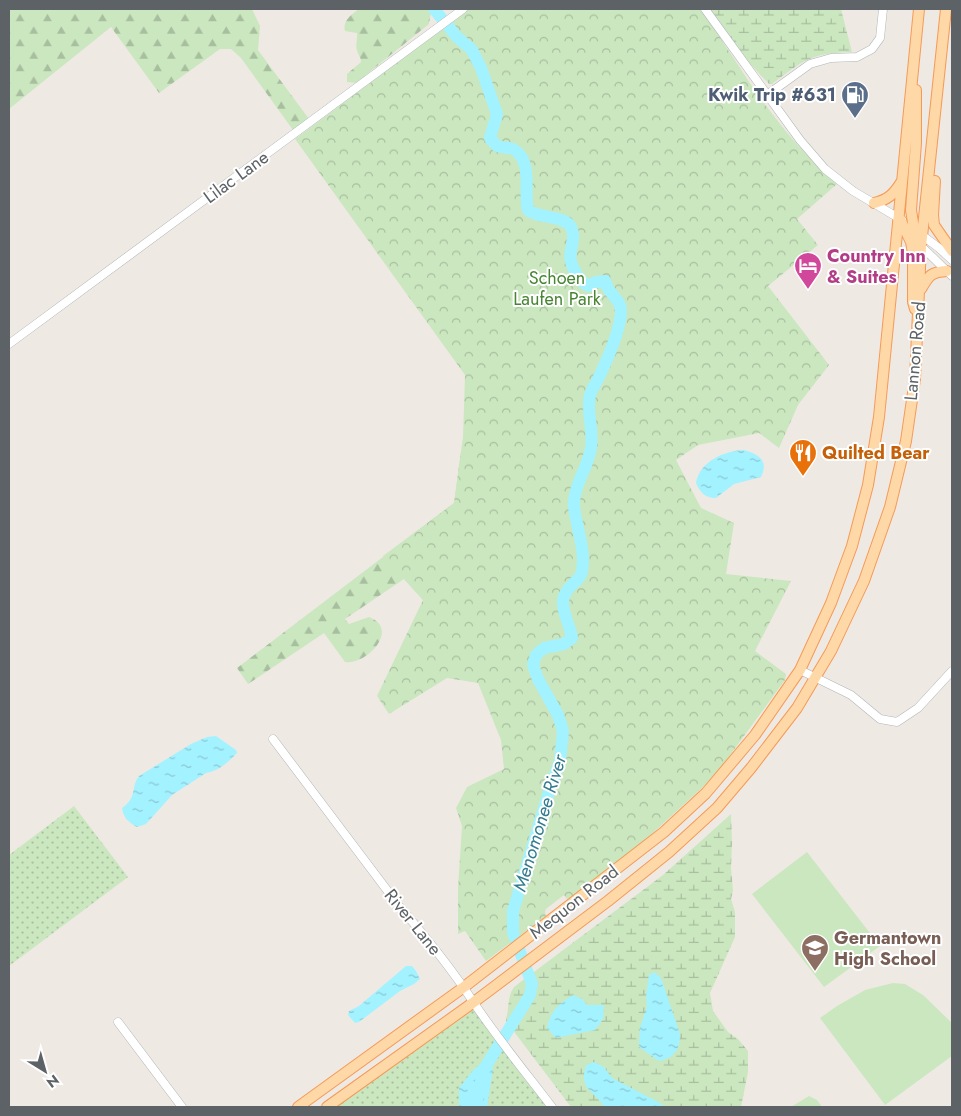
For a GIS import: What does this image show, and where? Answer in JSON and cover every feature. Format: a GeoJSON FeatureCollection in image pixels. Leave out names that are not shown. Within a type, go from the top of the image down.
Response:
{"type":"FeatureCollection","features":[{"type":"Feature","properties":{"kind":"main road","name":"Lannon Road"},"geometry":{"type":"LineString","coordinates":[[800,670],[831,603],[852,546],[868,485],[880,417],[919,9]]}},
{"type":"Feature","properties":{"kind":"main road","name":"Lannon Road"},"geometry":{"type":"LineString","coordinates":[[816,676],[831,651],[864,581],[890,507],[906,441],[914,379],[922,246],[946,9]]}},
{"type":"Feature","properties":{"kind":"main road"},"geometry":{"type":"LineString","coordinates":[[912,78],[917,93],[916,143],[910,210],[914,229],[922,246]]}},
{"type":"Feature","properties":{"kind":"main road"},"geometry":{"type":"LineString","coordinates":[[934,131],[936,161],[934,225],[952,252]]}},
{"type":"Feature","properties":{"kind":"main road"},"geometry":{"type":"LineString","coordinates":[[874,203],[891,197],[903,178]]}},
{"type":"Feature","properties":{"kind":"main road"},"geometry":{"type":"LineString","coordinates":[[899,219],[911,242],[913,253],[913,302],[918,320]]}},
{"type":"Feature","properties":{"kind":"main road"},"geometry":{"type":"LineString","coordinates":[[920,290],[932,273],[949,273]]}},
{"type":"Feature","properties":{"kind":"main road","name":"Mequon Road"},"geometry":{"type":"LineString","coordinates":[[298,1107],[512,951],[664,832],[706,793],[755,735],[800,670]]}},
{"type":"Feature","properties":{"kind":"main road","name":"Mequon Road"},"geometry":{"type":"LineString","coordinates":[[327,1107],[532,959],[670,852],[717,808],[751,768],[797,708],[816,676]]}},
{"type":"Feature","properties":{"kind":"main road"},"geometry":{"type":"LineString","coordinates":[[353,1068],[363,1081]]}},
{"type":"Feature","properties":{"kind":"street","name":"Lilac Lane"},"geometry":{"type":"LineString","coordinates":[[9,344],[463,9]]}},
{"type":"Feature","properties":{"kind":"street"},"geometry":{"type":"LineString","coordinates":[[705,9],[800,140],[825,169],[853,191],[923,235],[952,260]]}},
{"type":"Feature","properties":{"kind":"street"},"geometry":{"type":"LineString","coordinates":[[767,95],[810,64],[832,58],[857,56],[872,49],[880,38],[883,9]]}},
{"type":"Feature","properties":{"kind":"street"},"geometry":{"type":"LineString","coordinates":[[899,219],[949,273]]}},
{"type":"Feature","properties":{"kind":"street"},"geometry":{"type":"LineString","coordinates":[[800,670],[816,676],[851,695],[880,720],[897,722],[918,708],[952,671]]}},
{"type":"Feature","properties":{"kind":"street","name":"River Lane"},"geometry":{"type":"LineString","coordinates":[[272,739],[399,906],[420,929],[552,1107]]}},
{"type":"Feature","properties":{"kind":"street"},"geometry":{"type":"LineString","coordinates":[[118,1022],[182,1107]]}},
{"type":"Feature","properties":{"kind":"green space"},"geometry":{"type":"Polygon","coordinates":[[[9,9],[252,9],[260,26],[258,50],[309,119],[293,130],[241,58],[231,49],[220,49],[159,93],[111,27],[9,109],[9,9]]]}},
{"type":"Feature","properties":{"kind":"green space"},"geometry":{"type":"Polygon","coordinates":[[[359,9],[434,9],[431,11],[429,24],[356,83],[347,82],[347,74],[361,62],[356,48],[357,33],[345,31],[344,27],[348,18],[359,9]]]}},
{"type":"Feature","properties":{"kind":"green space","name":"Schoen Laufen Park"},"geometry":{"type":"Polygon","coordinates":[[[469,9],[701,9],[769,110],[808,156],[837,184],[797,219],[818,245],[768,286],[829,365],[798,405],[779,448],[759,433],[698,445],[676,460],[701,508],[734,523],[726,574],[791,581],[755,651],[786,674],[785,680],[722,766],[704,786],[643,842],[576,894],[567,899],[564,895],[546,909],[546,916],[486,961],[465,931],[458,934],[458,888],[462,826],[456,808],[467,787],[504,769],[501,740],[478,683],[447,678],[389,714],[377,696],[423,600],[383,556],[454,503],[463,437],[465,375],[295,139],[469,9]]]}},
{"type":"Feature","properties":{"kind":"green space"},"geometry":{"type":"Polygon","coordinates":[[[709,9],[841,9],[852,52],[827,54],[809,59],[772,84],[769,84],[741,54],[709,9]]]}},
{"type":"Feature","properties":{"kind":"green space"},"geometry":{"type":"Polygon","coordinates":[[[461,451],[473,454],[423,600],[404,579],[345,619],[349,624],[369,617],[378,623],[382,630],[381,638],[377,646],[370,653],[353,662],[345,662],[324,633],[248,684],[237,668],[454,503],[461,451]]]}},
{"type":"Feature","properties":{"kind":"green space"},"geometry":{"type":"Polygon","coordinates":[[[74,806],[128,877],[9,966],[9,855],[74,806]]]}},
{"type":"Feature","properties":{"kind":"green space"},"geometry":{"type":"Polygon","coordinates":[[[731,814],[733,891],[731,899],[735,912],[735,937],[710,993],[713,1011],[728,1032],[738,1039],[748,1051],[748,1072],[741,1107],[571,1107],[506,1021],[509,999],[514,987],[663,875],[731,814]]]}},
{"type":"Feature","properties":{"kind":"green space"},"geometry":{"type":"Polygon","coordinates":[[[807,852],[880,946],[824,987],[752,894],[807,852]]]}},
{"type":"Feature","properties":{"kind":"green space"},"geometry":{"type":"Polygon","coordinates":[[[893,983],[905,984],[923,995],[952,1023],[952,1056],[885,1105],[820,1018],[865,990],[893,983]]]}},
{"type":"Feature","properties":{"kind":"green space"},"geometry":{"type":"Polygon","coordinates":[[[474,1002],[552,1107],[329,1107],[474,1002]]]}},
{"type":"Feature","properties":{"kind":"green space"},"geometry":{"type":"Polygon","coordinates":[[[809,1096],[817,1100],[822,1107],[791,1107],[809,1096]]]}},
{"type":"Feature","properties":{"kind":"water"},"geometry":{"type":"Polygon","coordinates":[[[744,450],[758,456],[763,462],[764,467],[761,477],[734,484],[716,498],[703,494],[696,483],[702,469],[721,455],[744,450]]]}},
{"type":"Feature","properties":{"kind":"water"},"geometry":{"type":"Polygon","coordinates":[[[216,736],[236,750],[237,753],[227,763],[206,773],[172,795],[146,824],[137,827],[129,822],[122,808],[130,800],[139,776],[191,744],[207,737],[216,736]]]}},
{"type":"Feature","properties":{"kind":"water"},"geometry":{"type":"Polygon","coordinates":[[[406,966],[412,966],[420,979],[355,1023],[348,1015],[349,1011],[359,1006],[406,966]]]}},
{"type":"Feature","properties":{"kind":"water"},"geometry":{"type":"Polygon","coordinates":[[[654,972],[661,978],[680,1034],[676,1052],[669,1058],[659,1061],[639,1047],[640,1028],[647,1006],[646,995],[649,975],[654,972]]]}},
{"type":"Feature","properties":{"kind":"water"},"geometry":{"type":"Polygon","coordinates":[[[573,995],[582,999],[587,1005],[604,1005],[603,1019],[595,1030],[556,1038],[547,1028],[548,1022],[559,1005],[573,995]]]}},
{"type":"Feature","properties":{"kind":"water"},"geometry":{"type":"Polygon","coordinates":[[[488,1061],[493,1069],[487,1107],[459,1107],[459,1088],[475,1068],[488,1061]]]}},
{"type":"Feature","properties":{"kind":"water"},"geometry":{"type":"Polygon","coordinates":[[[594,1062],[604,1067],[612,1078],[665,1107],[604,1107],[584,1080],[586,1065],[594,1062]]]}},
{"type":"Feature","properties":{"kind":"waterway","name":"Menomonee River"},"geometry":{"type":"LineString","coordinates":[[434,9],[457,37],[472,50],[481,68],[497,114],[490,138],[497,146],[513,149],[524,161],[528,210],[568,223],[573,233],[571,261],[578,276],[589,286],[596,282],[605,281],[608,289],[621,307],[619,326],[614,343],[590,395],[589,408],[592,442],[587,463],[574,499],[583,563],[580,576],[569,588],[563,600],[564,613],[572,638],[564,644],[544,648],[536,655],[533,665],[538,679],[558,715],[563,731],[560,761],[513,911],[513,933],[532,984],[530,995],[484,1069],[475,1107]]}},
{"type":"Feature","properties":{"kind":"place","name":"Kwik Trip #631"},"geometry":{"type":"Point","coordinates":[855,119]}},
{"type":"Feature","properties":{"kind":"place","name":"Country Inn & Suites"},"geometry":{"type":"Point","coordinates":[808,290]}},
{"type":"Feature","properties":{"kind":"place","name":"Quilted Bear"},"geometry":{"type":"Point","coordinates":[803,477]}},
{"type":"Feature","properties":{"kind":"place","name":"Germantown High School"},"geometry":{"type":"Point","coordinates":[815,972]}}]}
